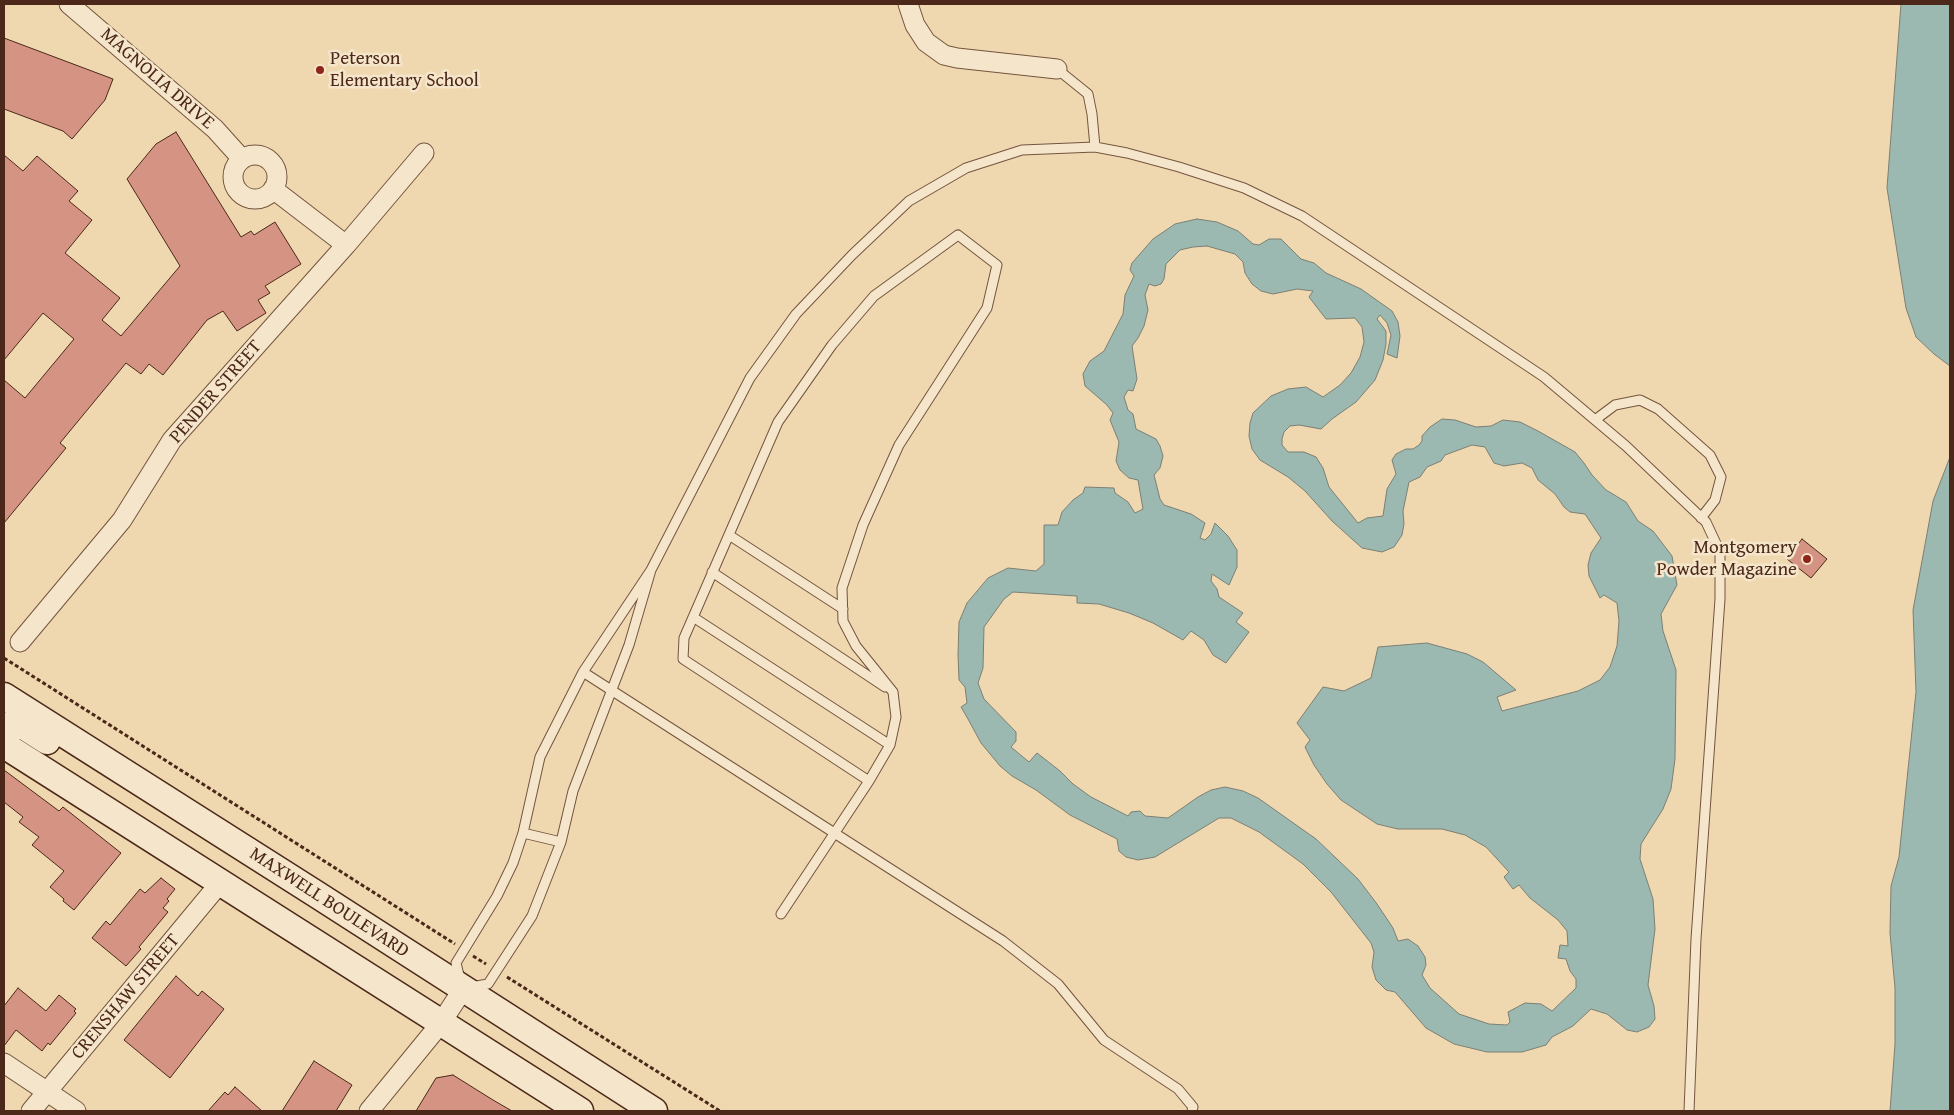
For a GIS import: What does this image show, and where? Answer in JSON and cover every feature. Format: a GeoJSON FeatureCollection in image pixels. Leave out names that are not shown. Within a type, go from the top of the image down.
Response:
{"type":"FeatureCollection","features":[{"type":"Feature","properties":{"kind":"main road","name":"MAXWELL BOULEVARD"},"geometry":{"type":"LineString","coordinates":[[4,696],[654,1111]]}},
{"type":"Feature","properties":{"kind":"main road"},"geometry":{"type":"LineString","coordinates":[[4,731],[11,724],[25,727],[44,740],[94,753]]}},
{"type":"Feature","properties":{"kind":"main road"},"geometry":{"type":"LineString","coordinates":[[4,745],[580,1111]]}},
{"type":"Feature","properties":{"kind":"street","name":"MAGNOLIA DRIVE"},"geometry":{"type":"LineString","coordinates":[[69,4],[215,129],[242,159]]}},
{"type":"Feature","properties":{"kind":"street"},"geometry":{"type":"LineString","coordinates":[[908,4],[915,25],[926,42],[944,55],[1057,69]]}},
{"type":"Feature","properties":{"kind":"street","name":"PENDER STREET"},"geometry":{"type":"LineString","coordinates":[[20,642],[122,520],[172,440],[346,245],[424,153]]}},
{"type":"Feature","properties":{"kind":"street"},"geometry":{"type":"LineString","coordinates":[[249,155],[258,155],[266,158],[276,172],[273,189],[268,195],[260,198],[251,199],[243,196],[233,182],[233,173],[236,165],[249,155]]}},
{"type":"Feature","properties":{"kind":"street"},"geometry":{"type":"LineString","coordinates":[[273,189],[346,245]]}},
{"type":"Feature","properties":{"kind":"street","name":"CRENSHAW STREET"},"geometry":{"type":"LineString","coordinates":[[31,1111],[220,883]]}},
{"type":"Feature","properties":{"kind":"street"},"geometry":{"type":"LineString","coordinates":[[369,1111],[441,1023],[464,989]]}},
{"type":"Feature","properties":{"kind":"street"},"geometry":{"type":"LineString","coordinates":[[4,1063],[76,1111]]}},
{"type":"Feature","properties":{"kind":"lane"},"geometry":{"type":"LineString","coordinates":[[1057,69],[1088,94],[1095,148]]}},
{"type":"Feature","properties":{"kind":"lane"},"geometry":{"type":"LineString","coordinates":[[651,570],[629,645],[573,791],[561,842],[532,916],[488,984],[464,989],[456,963],[497,896],[513,863],[523,833],[540,757],[583,672],[651,570],[750,378],[796,314],[852,255],[909,201],[966,168],[1022,150],[1095,148],[1127,153],[1244,188],[1302,216],[1544,377],[1626,446],[1706,522],[1720,552],[1720,599],[1696,939],[1690,1111]]}},
{"type":"Feature","properties":{"kind":"lane"},"geometry":{"type":"LineString","coordinates":[[781,914],[869,781],[890,745],[896,717],[893,692],[856,646],[843,620],[842,588],[863,525],[899,445],[987,308],[997,265],[958,235],[874,296],[832,345],[778,422],[684,638],[683,660],[869,781]]}},
{"type":"Feature","properties":{"kind":"lane"},"geometry":{"type":"LineString","coordinates":[[1595,420],[1615,405],[1640,400],[1658,410],[1710,455],[1721,477],[1715,500],[1701,518]]}},
{"type":"Feature","properties":{"kind":"lane"},"geometry":{"type":"LineString","coordinates":[[729,535],[843,609]]}},
{"type":"Feature","properties":{"kind":"lane"},"geometry":{"type":"LineString","coordinates":[[712,572],[893,692]]}},
{"type":"Feature","properties":{"kind":"lane"},"geometry":{"type":"LineString","coordinates":[[693,617],[890,745]]}},
{"type":"Feature","properties":{"kind":"lane"},"geometry":{"type":"LineString","coordinates":[[583,672],[1003,941],[1058,984],[1104,1040],[1178,1089],[1193,1107],[1192,1111]]}},
{"type":"Feature","properties":{"kind":"lane"},"geometry":{"type":"LineString","coordinates":[[523,833],[561,842]]}},
{"type":"Feature","properties":{"kind":"path"},"geometry":{"type":"LineString","coordinates":[[4,658],[720,1111]]}},
{"type":"Feature","properties":{"kind":"water"},"geometry":{"type":"Polygon","coordinates":[[[1901,4],[1950,4],[1950,366],[1916,337],[1906,308],[1887,188],[1901,4]]]}},
{"type":"Feature","properties":{"kind":"water"},"geometry":{"type":"Polygon","coordinates":[[[1197,219],[1217,222],[1238,231],[1253,244],[1259,245],[1269,239],[1281,239],[1301,259],[1314,263],[1326,273],[1361,289],[1392,311],[1398,322],[1400,336],[1397,358],[1387,354],[1391,335],[1387,323],[1380,315],[1377,319],[1386,331],[1386,344],[1383,360],[1375,380],[1356,402],[1321,429],[1299,425],[1290,426],[1284,432],[1282,439],[1282,445],[1288,452],[1304,452],[1316,457],[1323,468],[1329,487],[1358,523],[1367,518],[1383,516],[1387,489],[1396,474],[1392,460],[1396,454],[1406,449],[1413,449],[1419,445],[1422,441],[1422,436],[1430,427],[1442,419],[1455,420],[1476,427],[1491,426],[1503,420],[1520,422],[1575,452],[1592,475],[1606,490],[1626,502],[1638,521],[1653,531],[1672,556],[1677,585],[1661,614],[1663,631],[1676,670],[1675,759],[1671,789],[1663,809],[1641,844],[1640,859],[1653,899],[1655,929],[1648,985],[1654,1006],[1655,1019],[1649,1027],[1637,1032],[1627,1030],[1607,1014],[1591,1009],[1573,1026],[1552,1037],[1546,1045],[1522,1052],[1487,1052],[1454,1044],[1426,1028],[1395,992],[1386,990],[1376,980],[1372,967],[1374,952],[1371,943],[1331,892],[1303,864],[1259,832],[1231,818],[1219,818],[1155,857],[1138,860],[1126,857],[1119,851],[1117,839],[1070,815],[1036,790],[1012,776],[1000,766],[981,743],[961,707],[967,703],[965,687],[959,680],[959,622],[967,603],[988,578],[1008,568],[1036,571],[1044,564],[1044,525],[1058,525],[1062,512],[1073,500],[1083,493],[1085,487],[1114,488],[1115,493],[1128,502],[1135,513],[1143,509],[1138,480],[1129,478],[1120,470],[1116,461],[1119,442],[1110,420],[1113,413],[1107,405],[1085,386],[1083,374],[1090,361],[1104,351],[1123,314],[1125,295],[1134,276],[1130,270],[1132,263],[1153,239],[1175,224],[1197,219]],[[1207,246],[1180,250],[1166,264],[1164,279],[1161,284],[1155,286],[1149,284],[1145,295],[1148,310],[1144,326],[1132,346],[1137,379],[1133,391],[1128,390],[1124,397],[1128,410],[1133,414],[1136,429],[1156,439],[1160,446],[1163,456],[1160,468],[1154,475],[1160,499],[1164,505],[1191,514],[1205,523],[1200,538],[1205,540],[1211,534],[1215,523],[1228,536],[1237,550],[1237,567],[1229,585],[1212,574],[1211,581],[1217,589],[1219,597],[1243,613],[1236,622],[1249,632],[1226,663],[1213,655],[1204,640],[1191,631],[1183,640],[1153,623],[1129,613],[1099,604],[1077,603],[1077,596],[1013,592],[1004,599],[984,627],[983,668],[978,683],[984,699],[1016,732],[1016,741],[1011,747],[1029,762],[1037,753],[1091,797],[1128,816],[1131,812],[1140,811],[1145,816],[1168,818],[1198,797],[1211,790],[1225,787],[1243,791],[1258,798],[1316,839],[1358,879],[1393,928],[1398,941],[1408,939],[1418,946],[1425,957],[1426,965],[1422,975],[1430,988],[1459,1014],[1489,1024],[1507,1025],[1510,1022],[1508,1012],[1525,1003],[1541,1004],[1552,1011],[1576,988],[1576,979],[1570,971],[1566,959],[1558,958],[1560,945],[1568,946],[1567,931],[1558,920],[1530,898],[1519,885],[1513,889],[1504,877],[1509,872],[1486,847],[1465,835],[1442,829],[1398,829],[1377,824],[1341,800],[1314,765],[1305,747],[1310,740],[1297,723],[1323,687],[1344,691],[1371,678],[1378,647],[1427,643],[1467,654],[1483,662],[1516,690],[1497,697],[1502,711],[1578,691],[1600,680],[1610,667],[1617,646],[1619,621],[1617,603],[1604,595],[1600,598],[1589,576],[1588,565],[1591,553],[1601,538],[1585,514],[1570,512],[1564,507],[1555,494],[1538,480],[1532,468],[1522,463],[1504,466],[1494,463],[1485,447],[1472,445],[1445,455],[1441,461],[1427,467],[1420,477],[1409,482],[1403,511],[1404,524],[1402,535],[1394,547],[1382,552],[1362,548],[1332,521],[1305,491],[1288,477],[1260,460],[1252,449],[1249,436],[1253,413],[1271,396],[1288,389],[1306,387],[1323,397],[1340,385],[1351,373],[1360,357],[1364,342],[1362,327],[1355,318],[1326,319],[1309,297],[1313,291],[1297,289],[1273,294],[1261,291],[1252,284],[1245,273],[1243,262],[1235,254],[1207,246]]]}},
{"type":"Feature","properties":{"kind":"water"},"geometry":{"type":"Polygon","coordinates":[[[1950,457],[1950,1111],[1890,1111],[1895,1044],[1895,988],[1890,933],[1891,886],[1899,857],[1916,692],[1913,610],[1933,501],[1950,457]]]}},
{"type":"Feature","properties":{"kind":"building"},"geometry":{"type":"Polygon","coordinates":[[[4,38],[113,79],[105,100],[72,139],[63,131],[4,109],[4,38]]]}},
{"type":"Feature","properties":{"kind":"building"},"geometry":{"type":"Polygon","coordinates":[[[176,132],[241,237],[251,231],[254,235],[275,222],[301,264],[265,286],[270,293],[258,300],[266,313],[237,331],[223,311],[207,320],[163,375],[149,364],[141,374],[126,363],[60,443],[66,448],[4,523],[4,380],[25,398],[74,339],[43,313],[4,360],[4,155],[23,171],[37,156],[78,191],[69,201],[92,220],[65,253],[120,298],[102,320],[121,336],[180,266],[127,179],[156,144],[176,132]]]}},
{"type":"Feature","properties":{"kind":"building","name":"Montgomery Powder Magazine"},"geometry":{"type":"Polygon","coordinates":[[[1802,539],[1827,559],[1811,578],[1787,559],[1802,539]]]}},
{"type":"Feature","properties":{"kind":"building"},"geometry":{"type":"Polygon","coordinates":[[[4,770],[59,811],[63,807],[121,853],[74,910],[50,887],[64,871],[32,845],[39,837],[19,822],[23,817],[4,802],[4,770]]]}},
{"type":"Feature","properties":{"kind":"building"},"geometry":{"type":"Polygon","coordinates":[[[161,878],[175,889],[163,908],[168,912],[126,966],[92,938],[106,921],[110,925],[140,889],[145,893],[161,878]]]}},
{"type":"Feature","properties":{"kind":"building"},"geometry":{"type":"Polygon","coordinates":[[[176,976],[198,996],[202,991],[224,1009],[170,1078],[124,1040],[176,976]]]}},
{"type":"Feature","properties":{"kind":"building"},"geometry":{"type":"Polygon","coordinates":[[[18,988],[46,1011],[59,995],[76,1009],[74,1011],[76,1013],[50,1045],[48,1043],[42,1051],[16,1030],[4,1046],[4,1006],[18,988]]]}},
{"type":"Feature","properties":{"kind":"building"},"geometry":{"type":"Polygon","coordinates":[[[314,1061],[352,1085],[336,1111],[282,1111],[314,1061]]]}},
{"type":"Feature","properties":{"kind":"building"},"geometry":{"type":"Polygon","coordinates":[[[453,1075],[512,1111],[416,1111],[436,1078],[453,1075]]]}},
{"type":"Feature","properties":{"kind":"building"},"geometry":{"type":"Polygon","coordinates":[[[235,1087],[262,1111],[208,1111],[225,1092],[228,1095],[235,1087]]]}},
{"type":"Feature","properties":{"kind":"place","name":"Peterson Elementary School"},"geometry":{"type":"Point","coordinates":[320,70]}},
{"type":"Feature","properties":{"kind":"place","name":"Montgomery Powder Magazine"},"geometry":{"type":"Point","coordinates":[1807,559]}}]}
